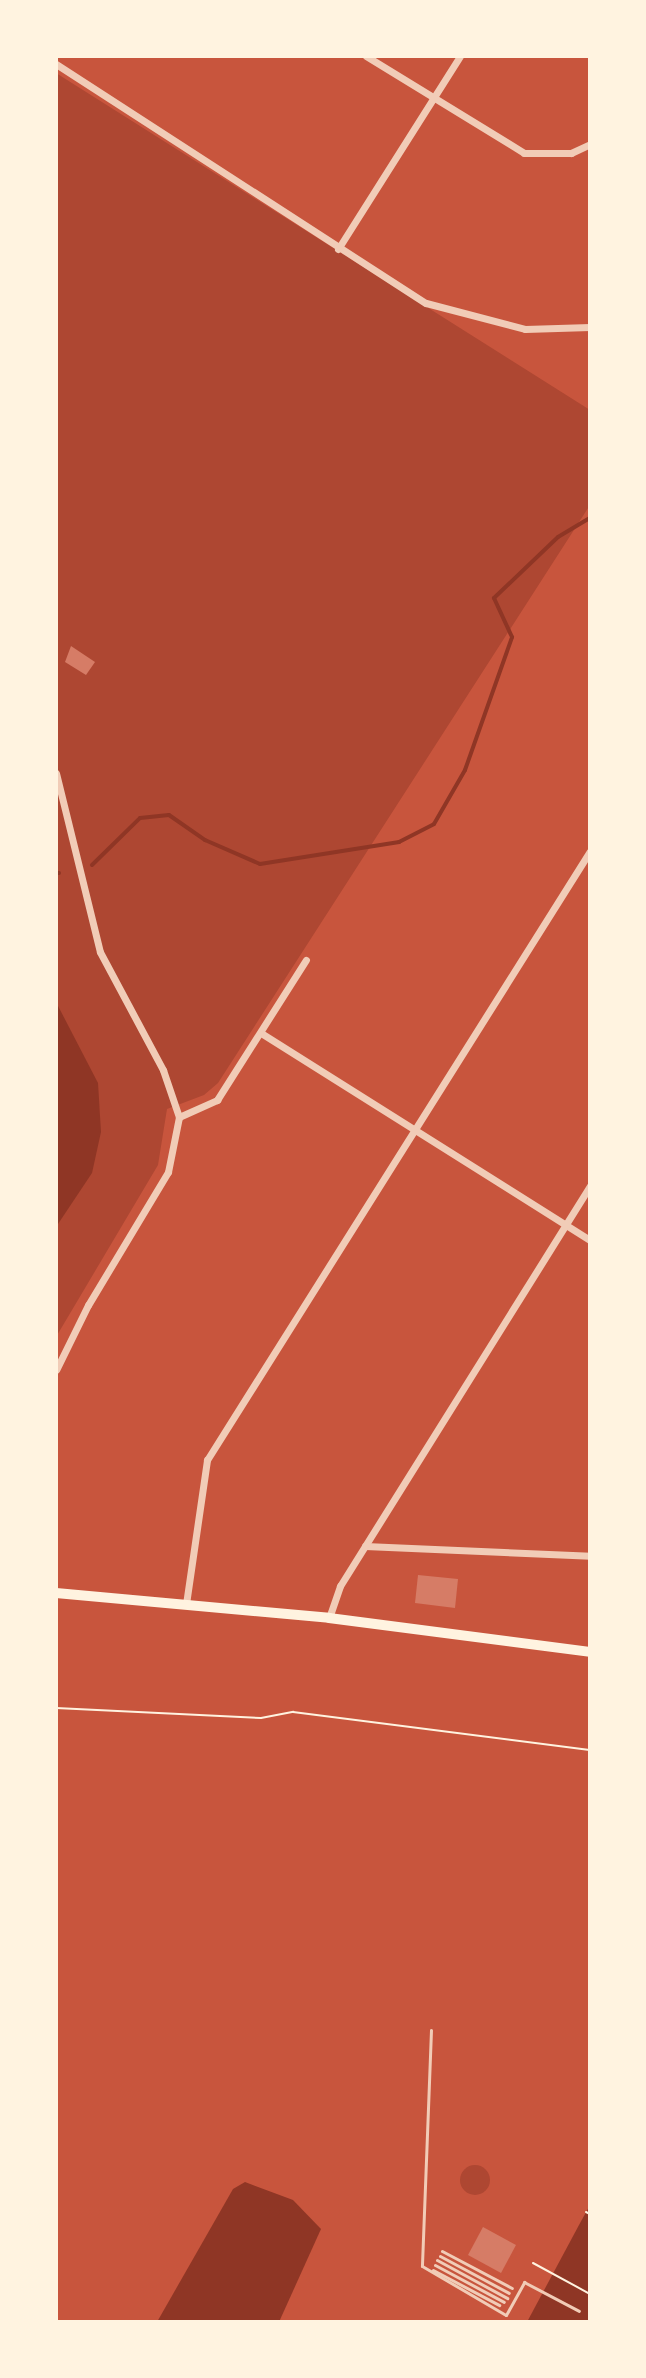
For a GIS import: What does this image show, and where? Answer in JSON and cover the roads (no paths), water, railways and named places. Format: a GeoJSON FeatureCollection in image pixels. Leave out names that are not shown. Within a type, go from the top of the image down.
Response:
{"type":"FeatureCollection","features":[{"type":"Feature","properties":{"kind":"main road"},"geometry":{"type":"LineString","coordinates":[[56,1593],[329,1618],[590,1652]]}},
{"type":"Feature","properties":{"kind":"street"},"geometry":{"type":"LineString","coordinates":[[366,56],[524,153],[571,153],[590,144]]}},
{"type":"Feature","properties":{"kind":"street"},"geometry":{"type":"LineString","coordinates":[[338,249],[460,56]]}},
{"type":"Feature","properties":{"kind":"street"},"geometry":{"type":"LineString","coordinates":[[56,64],[426,303],[454,314],[525,329],[590,327]]}},
{"type":"Feature","properties":{"kind":"street"},"geometry":{"type":"LineString","coordinates":[[56,773],[100,952],[163,1070],[179,1117],[168,1172],[88,1305],[56,1370]]}},
{"type":"Feature","properties":{"kind":"street"},"geometry":{"type":"LineString","coordinates":[[186,1604],[207,1460],[590,851]]}},
{"type":"Feature","properties":{"kind":"street"},"geometry":{"type":"LineString","coordinates":[[179,1117],[212,1105],[306,960]]}},
{"type":"Feature","properties":{"kind":"street"},"geometry":{"type":"LineString","coordinates":[[261,1033],[590,1240]]}},
{"type":"Feature","properties":{"kind":"street"},"geometry":{"type":"LineString","coordinates":[[329,1618],[336,1592],[590,1186]]}},
{"type":"Feature","properties":{"kind":"street"},"geometry":{"type":"LineString","coordinates":[[365,1546],[590,1556]]}},
{"type":"Feature","properties":{"kind":"lane"},"geometry":{"type":"LineString","coordinates":[[431,2030],[421,2256],[425,2271],[496,2310],[510,2311],[524,2282],[579,2311]]}},
{"type":"Feature","properties":{"kind":"lane"},"geometry":{"type":"LineString","coordinates":[[437,2260],[511,2290]]}},
{"type":"Feature","properties":{"kind":"lane"},"geometry":{"type":"LineString","coordinates":[[437,2260],[505,2300]]}},
{"type":"Feature","properties":{"kind":"lane"},"geometry":{"type":"LineString","coordinates":[[437,2260],[499,2305]]}},
{"type":"Feature","properties":{"kind":"waterway"},"geometry":{"type":"LineString","coordinates":[[92,865],[140,818],[169,815],[205,840],[260,864],[399,842],[434,824],[465,770],[512,637],[494,598],[558,537],[590,518]]}}]}
